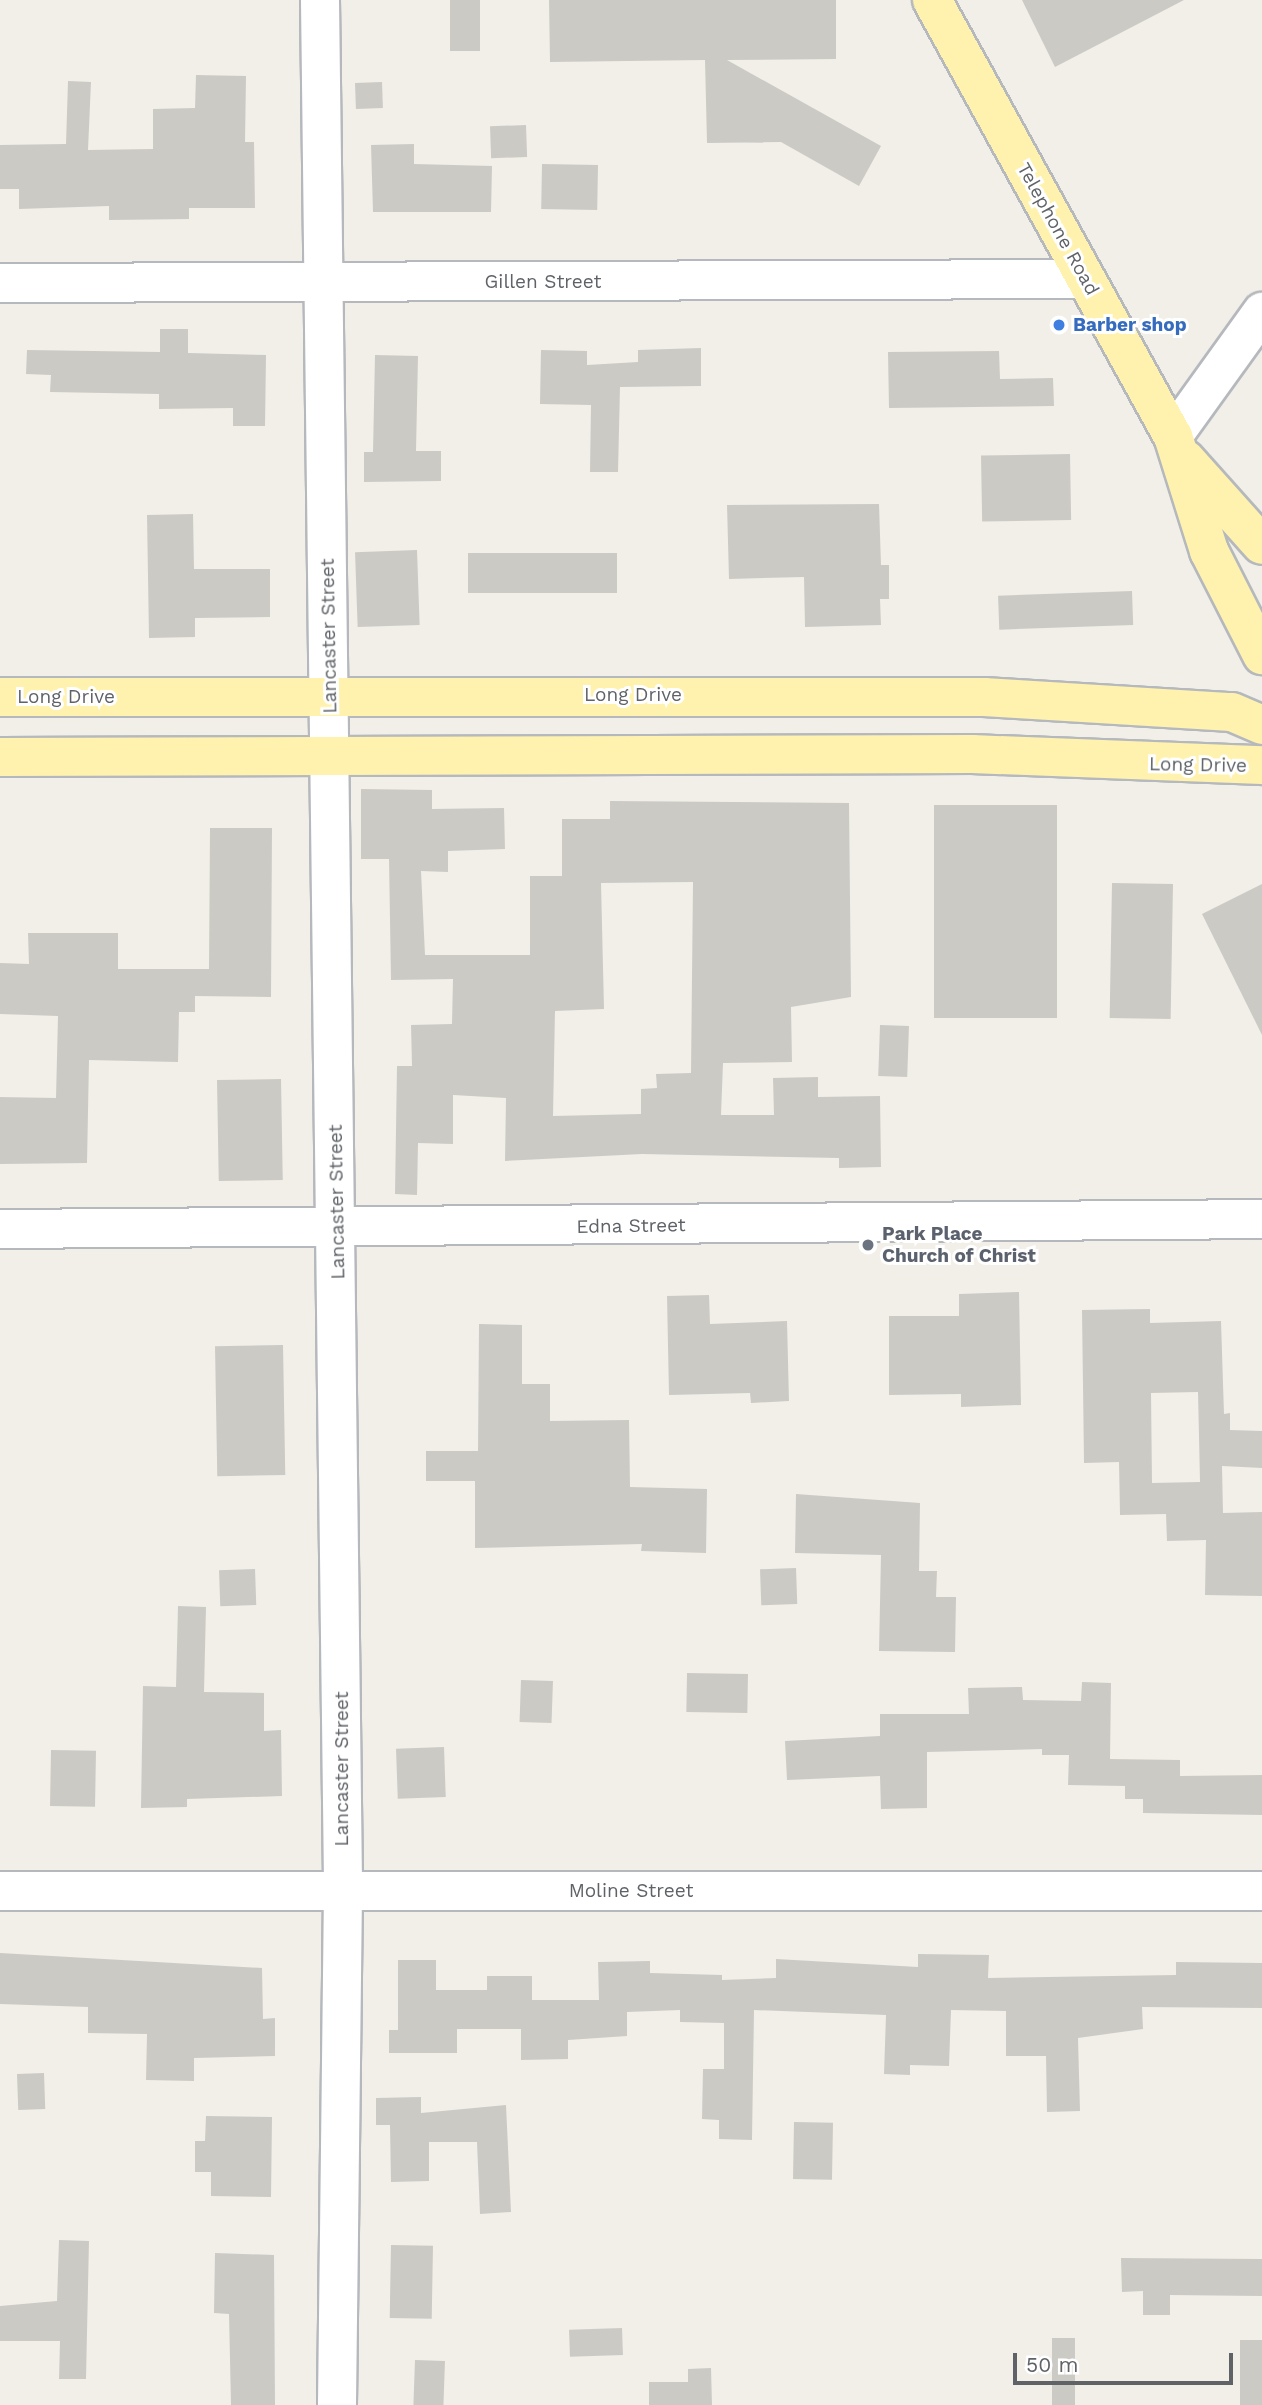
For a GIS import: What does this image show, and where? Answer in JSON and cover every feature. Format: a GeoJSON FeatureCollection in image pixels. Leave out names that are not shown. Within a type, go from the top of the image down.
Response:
{"type":"FeatureCollection","features":[{"type":"Feature","properties":{"kind":"main road","name":"Telephone Road"},"geometry":{"type":"LineString","coordinates":[[932,0],[1178,447],[1262,545]]}},
{"type":"Feature","properties":{"kind":"main road","name":"Telephone Road"},"geometry":{"type":"LineString","coordinates":[[1178,447],[1209,551],[1262,655]]}},
{"type":"Feature","properties":{"kind":"main road","name":"Long Drive"},"geometry":{"type":"LineString","coordinates":[[0,697],[331,698],[808,694],[1232,712],[1262,725]]}},
{"type":"Feature","properties":{"kind":"main road"},"geometry":{"type":"LineString","coordinates":[[805,755],[808,694]]}},
{"type":"Feature","properties":{"kind":"main road","name":"Long Drive"},"geometry":{"type":"LineString","coordinates":[[0,757],[805,755],[1262,765]]}},
{"type":"Feature","properties":{"kind":"street","name":"Lancaster Street"},"geometry":{"type":"LineString","coordinates":[[320,0],[321,283],[331,698],[338,1229],[343,1891],[337,2405]]}},
{"type":"Feature","properties":{"kind":"street","name":"Gillen Street"},"geometry":{"type":"LineString","coordinates":[[0,283],[1085,279]]}},
{"type":"Feature","properties":{"kind":"street"},"geometry":{"type":"LineString","coordinates":[[1178,447],[1262,312]]}},
{"type":"Feature","properties":{"kind":"street","name":"Edna Street"},"geometry":{"type":"LineString","coordinates":[[0,1229],[338,1229],[1262,1219]]}},
{"type":"Feature","properties":{"kind":"street","name":"Moline Street"},"geometry":{"type":"LineString","coordinates":[[0,1891],[1262,1891]]}},
{"type":"Feature","properties":{"kind":"building"},"geometry":{"type":"Polygon","coordinates":[[[450,0],[480,0],[480,51],[450,51],[450,0]]]}},
{"type":"Feature","properties":{"kind":"building"},"geometry":{"type":"Polygon","coordinates":[[[549,0],[836,0],[836,59],[727,60],[881,146],[859,186],[781,142],[707,143],[705,60],[550,62],[549,0]]]}},
{"type":"Feature","properties":{"kind":"building"},"geometry":{"type":"Polygon","coordinates":[[[1022,0],[1184,0],[1055,67],[1022,0]]]}},
{"type":"Feature","properties":{"kind":"building"},"geometry":{"type":"Polygon","coordinates":[[[196,75],[246,76],[245,142],[254,142],[255,208],[189,208],[189,219],[109,220],[109,206],[19,209],[19,189],[0,189],[0,145],[66,144],[68,81],[91,82],[88,150],[153,149],[153,109],[195,108],[196,75]]]}},
{"type":"Feature","properties":{"kind":"building"},"geometry":{"type":"Polygon","coordinates":[[[382,82],[383,108],[356,109],[355,83],[382,82]]]}},
{"type":"Feature","properties":{"kind":"building"},"geometry":{"type":"Polygon","coordinates":[[[526,125],[527,157],[491,158],[490,126],[526,125]]]}},
{"type":"Feature","properties":{"kind":"building"},"geometry":{"type":"Polygon","coordinates":[[[414,144],[414,164],[492,166],[491,212],[373,212],[371,145],[414,144]]]}},
{"type":"Feature","properties":{"kind":"building"},"geometry":{"type":"Polygon","coordinates":[[[542,164],[598,165],[597,210],[541,209],[542,164]]]}},
{"type":"Feature","properties":{"kind":"building"},"geometry":{"type":"Polygon","coordinates":[[[160,329],[188,329],[188,353],[266,355],[265,426],[233,426],[233,408],[159,409],[159,394],[50,392],[51,375],[26,374],[27,350],[160,352],[160,329]]]}},
{"type":"Feature","properties":{"kind":"building"},"geometry":{"type":"Polygon","coordinates":[[[701,348],[701,386],[620,387],[618,472],[590,472],[591,405],[540,404],[541,350],[587,351],[587,365],[638,362],[638,350],[701,348]]]}},
{"type":"Feature","properties":{"kind":"building"},"geometry":{"type":"Polygon","coordinates":[[[999,351],[1000,379],[1053,378],[1054,406],[889,408],[888,352],[999,351]]]}},
{"type":"Feature","properties":{"kind":"building"},"geometry":{"type":"Polygon","coordinates":[[[375,355],[418,356],[416,451],[441,451],[441,481],[364,482],[364,452],[373,452],[375,355]]]}},
{"type":"Feature","properties":{"kind":"building"},"geometry":{"type":"Polygon","coordinates":[[[1070,454],[1071,520],[982,522],[981,456],[1070,454]]]}},
{"type":"Feature","properties":{"kind":"building"},"geometry":{"type":"Polygon","coordinates":[[[879,504],[881,565],[889,565],[889,599],[880,599],[881,625],[805,627],[804,577],[729,579],[727,505],[879,504]]]}},
{"type":"Feature","properties":{"kind":"building"},"geometry":{"type":"Polygon","coordinates":[[[193,514],[194,569],[270,569],[270,617],[195,618],[195,637],[149,638],[147,515],[193,514]]]}},
{"type":"Feature","properties":{"kind":"building"},"geometry":{"type":"Polygon","coordinates":[[[417,550],[420,625],[358,627],[355,552],[417,550]]]}},
{"type":"Feature","properties":{"kind":"building"},"geometry":{"type":"Polygon","coordinates":[[[468,553],[617,553],[617,593],[468,593],[468,553]]]}},
{"type":"Feature","properties":{"kind":"building"},"geometry":{"type":"Polygon","coordinates":[[[1132,591],[1133,625],[999,630],[998,596],[1132,591]]]}},
{"type":"Feature","properties":{"kind":"building"},"geometry":{"type":"Polygon","coordinates":[[[361,789],[432,790],[432,809],[504,808],[505,849],[448,851],[448,872],[421,871],[425,955],[530,955],[530,876],[562,876],[562,819],[610,819],[610,801],[849,803],[851,997],[791,1007],[792,1062],[723,1063],[721,1115],[774,1115],[773,1078],[818,1077],[818,1097],[880,1096],[881,1167],[839,1168],[839,1158],[642,1154],[505,1161],[506,1098],[453,1095],[453,1144],[418,1143],[417,1195],[395,1194],[397,1066],[412,1066],[411,1025],[452,1024],[453,979],[391,980],[389,859],[361,859],[361,789]],[[693,882],[601,883],[604,1009],[555,1011],[553,1116],[641,1114],[641,1089],[657,1088],[656,1074],[691,1073],[693,882]]]}},
{"type":"Feature","properties":{"kind":"building"},"geometry":{"type":"Polygon","coordinates":[[[934,805],[1057,805],[1057,1018],[934,1018],[934,805]]]}},
{"type":"Feature","properties":{"kind":"building"},"geometry":{"type":"Polygon","coordinates":[[[210,828],[272,828],[271,997],[195,996],[195,1012],[179,1012],[178,1062],[89,1060],[87,1163],[0,1164],[0,1097],[56,1098],[58,1016],[0,1014],[0,963],[29,964],[28,933],[118,933],[118,969],[209,969],[210,828]]]}},
{"type":"Feature","properties":{"kind":"building"},"geometry":{"type":"Polygon","coordinates":[[[1112,883],[1173,884],[1171,1019],[1110,1018],[1112,883]]]}},
{"type":"Feature","properties":{"kind":"building"},"geometry":{"type":"Polygon","coordinates":[[[1262,884],[1262,1035],[1202,914],[1262,884]]]}},
{"type":"Feature","properties":{"kind":"building"},"geometry":{"type":"Polygon","coordinates":[[[880,1025],[909,1026],[907,1077],[878,1076],[880,1025]]]}},
{"type":"Feature","properties":{"kind":"building"},"geometry":{"type":"Polygon","coordinates":[[[281,1079],[283,1180],[219,1181],[217,1080],[281,1079]]]}},
{"type":"Feature","properties":{"kind":"building"},"geometry":{"type":"Polygon","coordinates":[[[1019,1292],[1021,1405],[961,1407],[961,1394],[889,1395],[889,1316],[959,1316],[959,1294],[1019,1292]]]}},
{"type":"Feature","properties":{"kind":"building"},"geometry":{"type":"Polygon","coordinates":[[[709,1295],[710,1324],[787,1321],[789,1401],[751,1403],[750,1393],[669,1395],[667,1296],[709,1295]]]}},
{"type":"Feature","properties":{"kind":"building"},"geometry":{"type":"Polygon","coordinates":[[[1150,1309],[1150,1323],[1221,1321],[1224,1414],[1230,1413],[1230,1430],[1262,1431],[1262,1468],[1222,1466],[1223,1513],[1262,1512],[1262,1596],[1205,1595],[1206,1540],[1167,1541],[1166,1514],[1120,1515],[1119,1462],[1084,1463],[1082,1310],[1150,1309]],[[1198,1392],[1151,1393],[1152,1483],[1200,1482],[1198,1392]]]}},
{"type":"Feature","properties":{"kind":"building"},"geometry":{"type":"Polygon","coordinates":[[[479,1324],[522,1325],[522,1384],[550,1384],[550,1421],[629,1420],[630,1487],[707,1489],[706,1553],[641,1551],[642,1544],[475,1548],[475,1481],[426,1481],[426,1451],[478,1451],[479,1324]]]}},
{"type":"Feature","properties":{"kind":"building"},"geometry":{"type":"Polygon","coordinates":[[[283,1345],[285,1475],[217,1476],[215,1346],[283,1345]]]}},
{"type":"Feature","properties":{"kind":"building"},"geometry":{"type":"Polygon","coordinates":[[[796,1494],[920,1503],[919,1571],[937,1571],[936,1597],[956,1597],[955,1652],[879,1651],[881,1555],[795,1553],[796,1494]]]}},
{"type":"Feature","properties":{"kind":"building"},"geometry":{"type":"Polygon","coordinates":[[[796,1568],[797,1604],[761,1605],[760,1569],[796,1568]]]}},
{"type":"Feature","properties":{"kind":"building"},"geometry":{"type":"Polygon","coordinates":[[[255,1569],[256,1605],[220,1606],[219,1570],[255,1569]]]}},
{"type":"Feature","properties":{"kind":"building"},"geometry":{"type":"Polygon","coordinates":[[[178,1606],[206,1607],[204,1692],[264,1693],[264,1731],[281,1730],[282,1796],[187,1799],[187,1807],[141,1808],[143,1686],[176,1687],[178,1606]]]}},
{"type":"Feature","properties":{"kind":"building"},"geometry":{"type":"Polygon","coordinates":[[[687,1673],[748,1674],[747,1713],[686,1712],[687,1673]]]}},
{"type":"Feature","properties":{"kind":"building"},"geometry":{"type":"Polygon","coordinates":[[[521,1680],[553,1681],[552,1723],[520,1722],[521,1680]]]}},
{"type":"Feature","properties":{"kind":"building"},"geometry":{"type":"Polygon","coordinates":[[[1082,1682],[1111,1683],[1110,1759],[1180,1760],[1180,1776],[1262,1775],[1262,1815],[1143,1813],[1143,1799],[1125,1799],[1125,1786],[1068,1785],[1069,1755],[1042,1755],[1042,1749],[927,1752],[927,1808],[881,1809],[880,1776],[787,1780],[785,1741],[880,1736],[880,1714],[969,1714],[968,1688],[1022,1687],[1023,1700],[1081,1701],[1082,1682]]]}},
{"type":"Feature","properties":{"kind":"building"},"geometry":{"type":"Polygon","coordinates":[[[444,1747],[446,1797],[398,1799],[396,1749],[444,1747]]]}},
{"type":"Feature","properties":{"kind":"building"},"geometry":{"type":"Polygon","coordinates":[[[51,1750],[96,1751],[95,1807],[50,1806],[51,1750]]]}},
{"type":"Feature","properties":{"kind":"building"},"geometry":{"type":"Polygon","coordinates":[[[0,1953],[262,1968],[263,2019],[275,2018],[275,2056],[194,2058],[194,2081],[146,2080],[147,2034],[88,2033],[88,2007],[0,2004],[0,1953]]]}},
{"type":"Feature","properties":{"kind":"building"},"geometry":{"type":"Polygon","coordinates":[[[918,1954],[989,1955],[988,1978],[1176,1975],[1176,1962],[1262,1963],[1262,2008],[1142,2007],[1143,2029],[1078,2038],[1080,2111],[1047,2112],[1046,2056],[1006,2056],[1006,2011],[951,2010],[949,2066],[910,2065],[910,2075],[884,2074],[886,2015],[754,2010],[752,2140],[719,2139],[719,2120],[702,2119],[703,2069],[724,2069],[724,2023],[680,2022],[680,2010],[627,2012],[627,2036],[568,2040],[568,2059],[521,2060],[521,2029],[457,2029],[457,2053],[389,2053],[389,2030],[398,2030],[398,1960],[436,1960],[436,1990],[487,1990],[487,1976],[532,1976],[532,2000],[599,2000],[598,1962],[650,1961],[650,1973],[722,1975],[722,1980],[776,1978],[776,1959],[918,1967],[918,1954]]]}},
{"type":"Feature","properties":{"kind":"building"},"geometry":{"type":"Polygon","coordinates":[[[44,2073],[45,2109],[18,2110],[17,2074],[44,2073]]]}},
{"type":"Feature","properties":{"kind":"building"},"geometry":{"type":"Polygon","coordinates":[[[421,2097],[421,2113],[506,2105],[511,2212],[480,2214],[477,2142],[429,2142],[429,2181],[391,2182],[390,2125],[376,2125],[376,2098],[421,2097]]]}},
{"type":"Feature","properties":{"kind":"building"},"geometry":{"type":"Polygon","coordinates":[[[206,2116],[272,2117],[271,2197],[211,2196],[211,2172],[195,2172],[195,2141],[205,2141],[206,2116]]]}},
{"type":"Feature","properties":{"kind":"building"},"geometry":{"type":"Polygon","coordinates":[[[794,2122],[833,2123],[832,2180],[793,2179],[794,2122]]]}},
{"type":"Feature","properties":{"kind":"building"},"geometry":{"type":"Polygon","coordinates":[[[59,2240],[89,2241],[86,2379],[59,2379],[60,2341],[0,2341],[0,2306],[57,2301],[59,2240]]]}},
{"type":"Feature","properties":{"kind":"building"},"geometry":{"type":"Polygon","coordinates":[[[391,2245],[433,2246],[432,2319],[390,2318],[391,2245]]]}},
{"type":"Feature","properties":{"kind":"building"},"geometry":{"type":"Polygon","coordinates":[[[215,2253],[274,2255],[275,2405],[231,2405],[229,2314],[214,2313],[215,2253]]]}},
{"type":"Feature","properties":{"kind":"building"},"geometry":{"type":"Polygon","coordinates":[[[1121,2258],[1262,2259],[1262,2296],[1170,2295],[1170,2315],[1143,2315],[1143,2291],[1122,2292],[1121,2258]]]}},
{"type":"Feature","properties":{"kind":"building"},"geometry":{"type":"Polygon","coordinates":[[[622,2328],[623,2355],[570,2357],[569,2330],[622,2328]]]}},
{"type":"Feature","properties":{"kind":"building"},"geometry":{"type":"Polygon","coordinates":[[[1052,2338],[1075,2338],[1075,2405],[1052,2405],[1052,2338]]]}},
{"type":"Feature","properties":{"kind":"building"},"geometry":{"type":"Polygon","coordinates":[[[1240,2340],[1262,2340],[1262,2405],[1240,2405],[1240,2340]]]}},
{"type":"Feature","properties":{"kind":"building"},"geometry":{"type":"Polygon","coordinates":[[[415,2360],[445,2361],[443,2405],[413,2405],[415,2360]]]}},
{"type":"Feature","properties":{"kind":"building"},"geometry":{"type":"Polygon","coordinates":[[[711,2368],[712,2405],[649,2405],[649,2382],[688,2382],[688,2369],[711,2368]]]}},
{"type":"Feature","properties":{"kind":"place","name":"Barber shop"},"geometry":{"type":"Point","coordinates":[1059,325]}},
{"type":"Feature","properties":{"kind":"place","name":"Park Place Church of Christ"},"geometry":{"type":"Point","coordinates":[868,1245]}}]}
